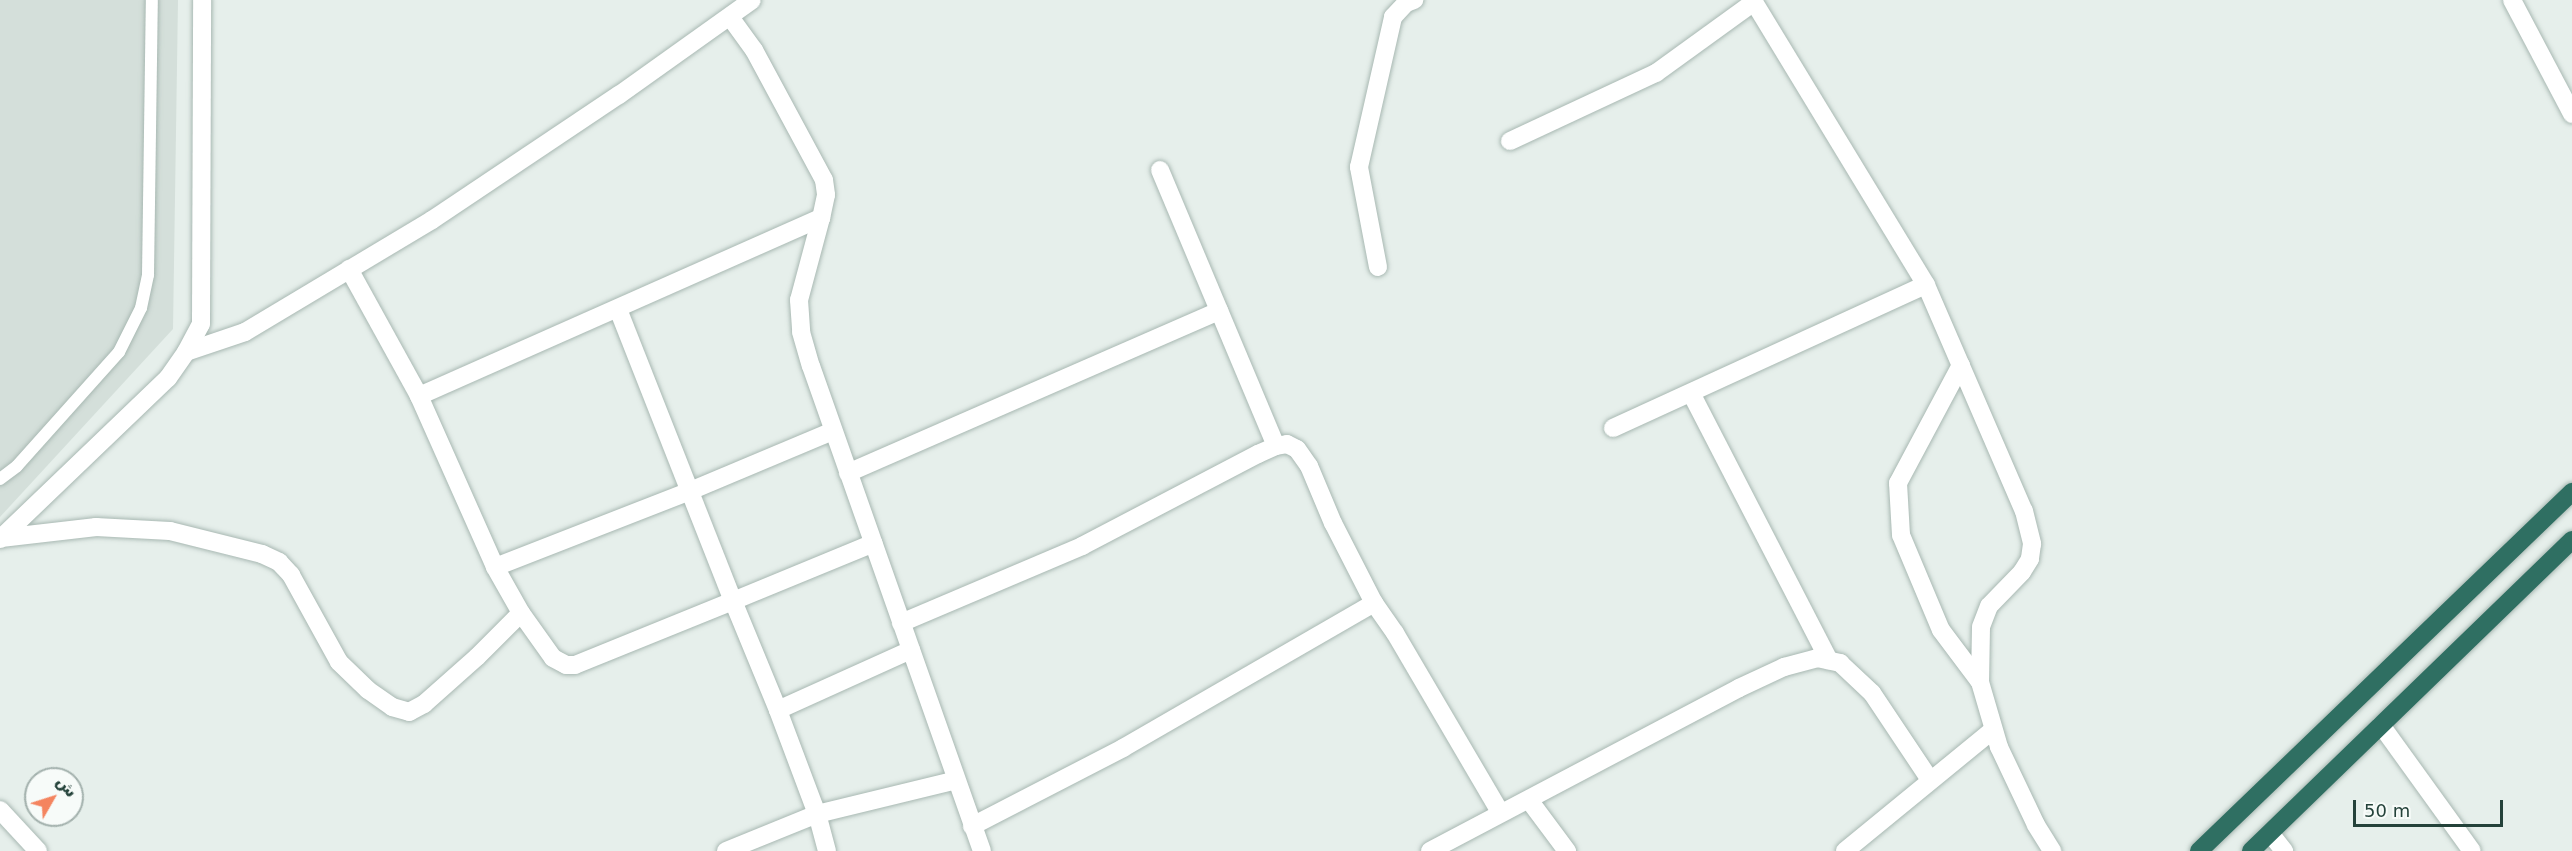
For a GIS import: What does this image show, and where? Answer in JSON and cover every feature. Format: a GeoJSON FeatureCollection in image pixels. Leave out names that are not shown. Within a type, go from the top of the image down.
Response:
{"type":"FeatureCollection","features":[{"type":"Feature","properties":{"kind":"highway"},"geometry":{"type":"LineString","coordinates":[[2199,851],[2572,492]]}},
{"type":"Feature","properties":{"kind":"highway"},"geometry":{"type":"LineString","coordinates":[[2251,851],[2572,540]]}},
{"type":"Feature","properties":{"kind":"street"},"geometry":{"type":"LineString","coordinates":[[1,538],[168,378],[186,352],[201,324],[203,306],[202,0]]}},
{"type":"Feature","properties":{"kind":"street"},"geometry":{"type":"LineString","coordinates":[[186,352],[245,332],[432,220],[752,0]]}},
{"type":"Feature","properties":{"kind":"street"},"geometry":{"type":"LineString","coordinates":[[1378,267],[1359,167],[1393,17],[1406,3],[1414,0]]}},
{"type":"Feature","properties":{"kind":"street"},"geometry":{"type":"LineString","coordinates":[[2512,0],[2572,114]]}},
{"type":"Feature","properties":{"kind":"street"},"geometry":{"type":"LineString","coordinates":[[1510,141],[1656,73],[1754,1],[1926,285],[2024,512],[2032,544],[2030,559],[2022,572],[1989,606],[1981,627],[1980,682],[1993,730],[2036,825],[2052,851]]}},
{"type":"Feature","properties":{"kind":"street"},"geometry":{"type":"LineString","coordinates":[[730,17],[754,50],[825,180],[826,195],[799,300],[799,314],[810,366],[982,851]]}},
{"type":"Feature","properties":{"kind":"street"},"geometry":{"type":"LineString","coordinates":[[1160,170],[1276,446]]}},
{"type":"Feature","properties":{"kind":"street"},"geometry":{"type":"LineString","coordinates":[[419,396],[821,218]]}},
{"type":"Feature","properties":{"kind":"street"},"geometry":{"type":"LineString","coordinates":[[349,269],[419,396],[495,567],[521,613],[553,658],[566,665],[575,665],[874,543]]}},
{"type":"Feature","properties":{"kind":"street"},"geometry":{"type":"LineString","coordinates":[[1614,428],[1926,285]]}},
{"type":"Feature","properties":{"kind":"street"},"geometry":{"type":"LineString","coordinates":[[618,309],[778,710],[817,814],[827,851]]}},
{"type":"Feature","properties":{"kind":"street"},"geometry":{"type":"LineString","coordinates":[[848,473],[1219,311]]}},
{"type":"Feature","properties":{"kind":"street"},"geometry":{"type":"LineString","coordinates":[[1961,365],[1898,483],[1901,535],[1941,630],[1980,682]]}},
{"type":"Feature","properties":{"kind":"street"},"geometry":{"type":"LineString","coordinates":[[1691,393],[1829,660]]}},
{"type":"Feature","properties":{"kind":"street"},"geometry":{"type":"LineString","coordinates":[[495,567],[690,491],[833,431]]}},
{"type":"Feature","properties":{"kind":"street"},"geometry":{"type":"LineString","coordinates":[[901,623],[1082,546],[1276,446],[1287,444],[1297,449],[1309,466],[1333,523],[1374,603],[1395,633],[1500,812]]}},
{"type":"Feature","properties":{"kind":"street"},"geometry":{"type":"LineString","coordinates":[[1,538],[96,527],[170,531],[262,554],[279,562],[291,574],[339,662],[368,690],[392,707],[409,712],[424,704],[477,657],[521,613]]}},
{"type":"Feature","properties":{"kind":"street"},"geometry":{"type":"LineString","coordinates":[[972,826],[1123,748],[1374,603]]}},
{"type":"Feature","properties":{"kind":"street"},"geometry":{"type":"LineString","coordinates":[[778,710],[911,650]]}},
{"type":"Feature","properties":{"kind":"street"},"geometry":{"type":"LineString","coordinates":[[1430,851],[1500,812],[1529,800],[1784,667],[1817,658],[1840,663],[1872,693],[1930,780]]}},
{"type":"Feature","properties":{"kind":"street"},"geometry":{"type":"LineString","coordinates":[[2381,725],[2472,851]]}},
{"type":"Feature","properties":{"kind":"street"},"geometry":{"type":"LineString","coordinates":[[1845,851],[1993,730]]}},
{"type":"Feature","properties":{"kind":"street"},"geometry":{"type":"LineString","coordinates":[[726,851],[817,814],[956,780]]}},
{"type":"Feature","properties":{"kind":"street"},"geometry":{"type":"LineString","coordinates":[[1529,800],[1567,851]]}},
{"type":"Feature","properties":{"kind":"street"},"geometry":{"type":"LineString","coordinates":[[0,810],[38,851]]}},
{"type":"Feature","properties":{"kind":"street"},"geometry":{"type":"LineString","coordinates":[[2270,833],[2284,851]]}},
{"type":"Feature","properties":{"kind":"lane"},"geometry":{"type":"LineString","coordinates":[[0,479],[17,466],[119,352],[141,308],[148,275],[152,0]]}},
{"type":"Feature","properties":{"kind":"shaded area"},"geometry":{"type":"Polygon","coordinates":[[[0,0],[178,0],[173,329],[0,517],[0,0]]]}}]}
